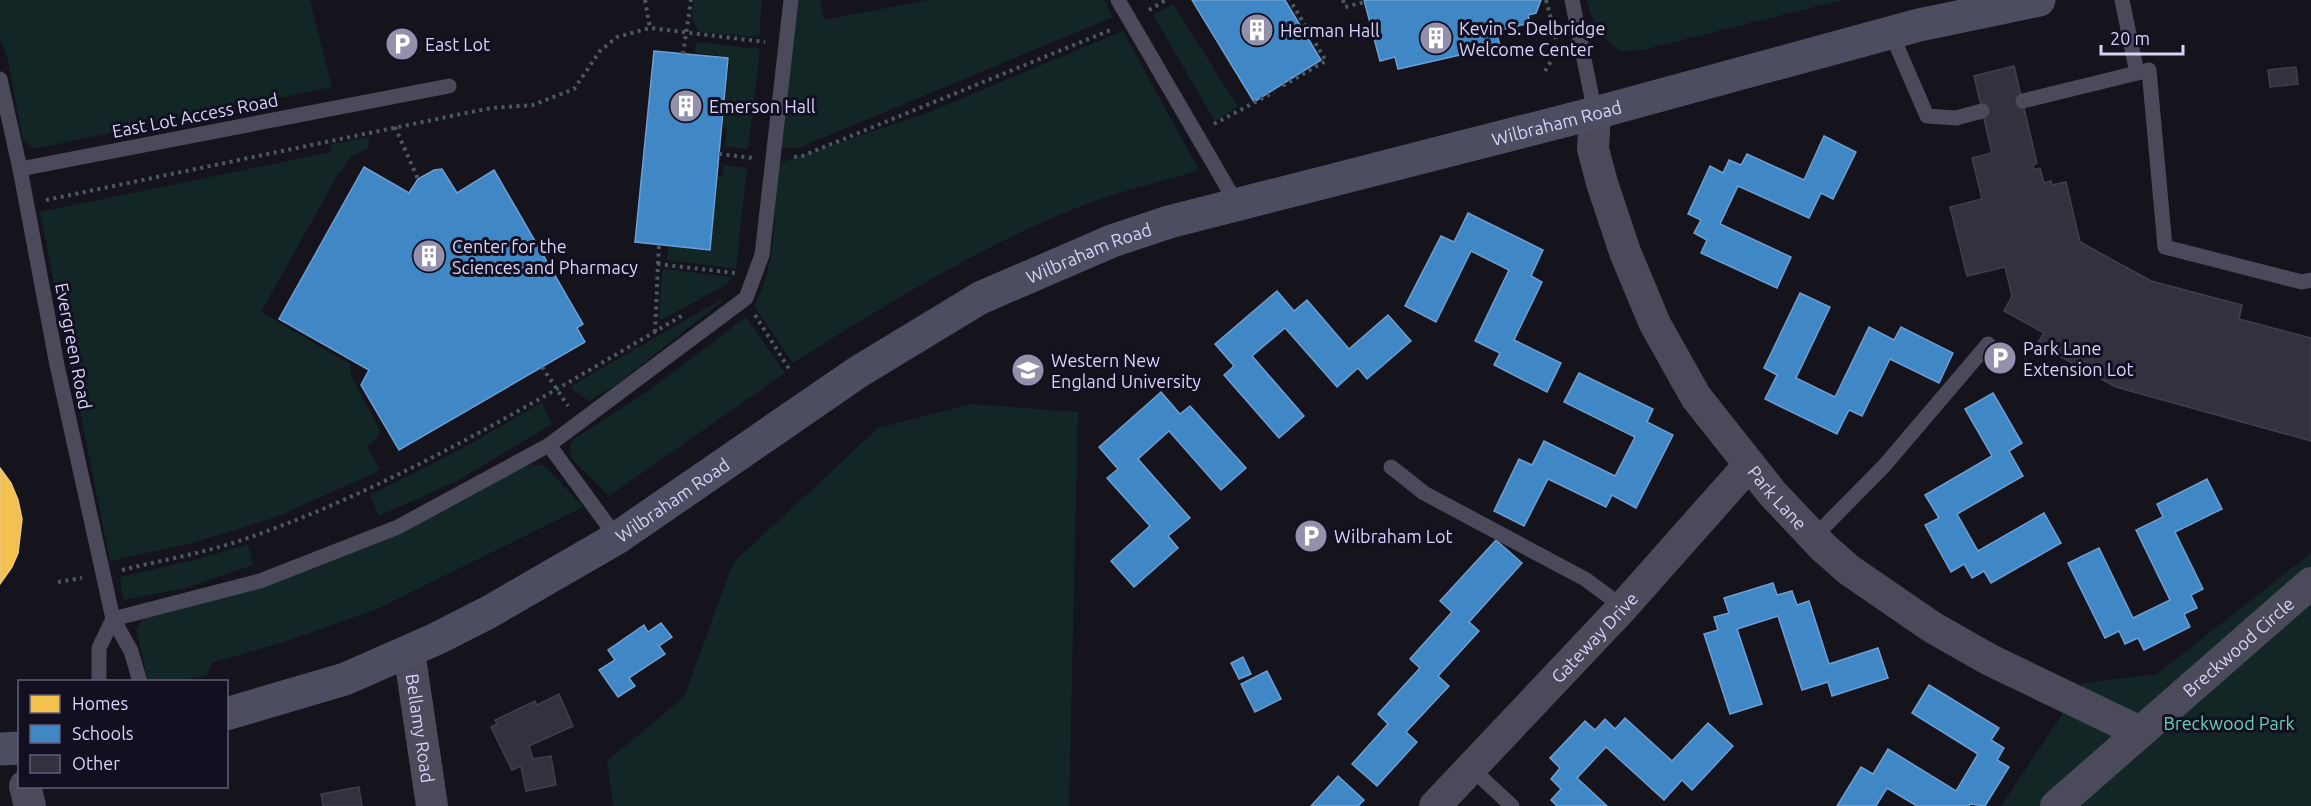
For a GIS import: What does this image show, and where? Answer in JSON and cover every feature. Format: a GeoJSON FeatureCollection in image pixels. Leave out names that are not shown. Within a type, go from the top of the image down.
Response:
{"type":"FeatureCollection","features":[{"type":"Feature","properties":{"kind":"main road","name":"Wilbraham Road"},"geometry":{"type":"LineString","coordinates":[[228,713],[334,683],[410,651],[489,612],[617,538],[858,372],[980,298],[1112,241],[1169,222],[1595,113],[1919,25],[2039,0]]}},
{"type":"Feature","properties":{"kind":"street","name":"Park Lane"},"geometry":{"type":"LineString","coordinates":[[1595,113],[1593,149],[1612,215],[1638,289],[1667,349],[1696,397],[1749,465],[1814,537],[1850,570],[1932,627],[1990,660],[2140,732]]}},
{"type":"Feature","properties":{"kind":"street","name":"Gateway Drive"},"geometry":{"type":"LineString","coordinates":[[1435,806],[1623,607],[1749,465]]}},
{"type":"Feature","properties":{"kind":"street","name":"Breckwood Circle"},"geometry":{"type":"LineString","coordinates":[[2056,806],[2311,583]]}},
{"type":"Feature","properties":{"kind":"street","name":"Bellamy Road"},"geometry":{"type":"LineString","coordinates":[[410,651],[432,806]]}},
{"type":"Feature","properties":{"kind":"street"},"geometry":{"type":"LineString","coordinates":[[26,788],[30,806]]}},
{"type":"Feature","properties":{"kind":"lane"},"geometry":{"type":"LineString","coordinates":[[99,680],[99,648],[113,619],[260,581],[398,527],[549,445],[746,298],[762,255],[791,0]]}},
{"type":"Feature","properties":{"kind":"lane"},"geometry":{"type":"LineString","coordinates":[[1118,0],[1237,204]]}},
{"type":"Feature","properties":{"kind":"lane"},"geometry":{"type":"LineString","coordinates":[[1572,0],[1595,113]]}},
{"type":"Feature","properties":{"kind":"lane"},"geometry":{"type":"LineString","coordinates":[[2122,0],[2137,74]]}},
{"type":"Feature","properties":{"kind":"lane"},"geometry":{"type":"LineString","coordinates":[[1891,33],[1927,116],[1956,118],[1982,111]]}},
{"type":"Feature","properties":{"kind":"lane"},"geometry":{"type":"LineString","coordinates":[[2023,101],[2150,70],[2165,247],[2302,282],[2311,280]]}},
{"type":"Feature","properties":{"kind":"lane","name":"Evergreen Road"},"geometry":{"type":"LineString","coordinates":[[0,79],[20,170],[57,365],[113,619],[131,651],[140,680]]}},
{"type":"Feature","properties":{"kind":"lane","name":"East Lot Access Road"},"geometry":{"type":"LineString","coordinates":[[20,170],[449,86]]}},
{"type":"Feature","properties":{"kind":"lane"},"geometry":{"type":"LineString","coordinates":[[1814,537],[1884,466],[1988,344]]}},
{"type":"Feature","properties":{"kind":"lane"},"geometry":{"type":"LineString","coordinates":[[549,445],[617,538]]}},
{"type":"Feature","properties":{"kind":"lane"},"geometry":{"type":"LineString","coordinates":[[1391,467],[1424,494],[1585,579],[1623,607]]}},
{"type":"Feature","properties":{"kind":"lane"},"geometry":{"type":"LineString","coordinates":[[1471,768],[1512,806]]}},
{"type":"Feature","properties":{"kind":"path"},"geometry":{"type":"LineString","coordinates":[[645,0],[650,28]]}},
{"type":"Feature","properties":{"kind":"path"},"geometry":{"type":"LineString","coordinates":[[683,54],[691,0]]}},
{"type":"Feature","properties":{"kind":"path"},"geometry":{"type":"LineString","coordinates":[[1148,10],[1166,0]]}},
{"type":"Feature","properties":{"kind":"path"},"geometry":{"type":"LineString","coordinates":[[1283,84],[1326,61],[1290,0]]}},
{"type":"Feature","properties":{"kind":"path"},"geometry":{"type":"LineString","coordinates":[[1343,0],[1345,7],[1365,2]]}},
{"type":"Feature","properties":{"kind":"path"},"geometry":{"type":"LineString","coordinates":[[1545,71],[1558,50],[1546,0]]}},
{"type":"Feature","properties":{"kind":"path"},"geometry":{"type":"LineString","coordinates":[[1145,5],[1154,21]]}},
{"type":"Feature","properties":{"kind":"path"},"geometry":{"type":"LineString","coordinates":[[784,159],[802,156],[1119,27]]}},
{"type":"Feature","properties":{"kind":"path"},"geometry":{"type":"LineString","coordinates":[[764,54],[766,32]]}},
{"type":"Feature","properties":{"kind":"path"},"geometry":{"type":"LineString","coordinates":[[1208,114],[1214,125],[1274,92]]}},
{"type":"Feature","properties":{"kind":"path"},"geometry":{"type":"LineString","coordinates":[[395,127],[418,179]]}},
{"type":"Feature","properties":{"kind":"path"},"geometry":{"type":"LineString","coordinates":[[752,170],[754,147]]}},
{"type":"Feature","properties":{"kind":"path"},"geometry":{"type":"LineString","coordinates":[[719,154],[753,158]]}},
{"type":"Feature","properties":{"kind":"path"},"geometry":{"type":"LineString","coordinates":[[655,332],[659,245]]}},
{"type":"Feature","properties":{"kind":"path"},"geometry":{"type":"LineString","coordinates":[[658,264],[741,274],[738,279]]}},
{"type":"Feature","properties":{"kind":"path"},"geometry":{"type":"LineString","coordinates":[[58,582],[103,574],[244,540],[346,499],[431,459],[695,308]]}},
{"type":"Feature","properties":{"kind":"path"},"geometry":{"type":"LineString","coordinates":[[755,314],[791,372]]}},
{"type":"Feature","properties":{"kind":"path"},"geometry":{"type":"LineString","coordinates":[[542,367],[557,388]]}},
{"type":"Feature","properties":{"kind":"green space"},"geometry":{"type":"Polygon","coordinates":[[[0,0],[310,0],[332,87],[34,149],[23,140],[8,60],[0,39],[0,0]]]}},
{"type":"Feature","properties":{"kind":"green space"},"geometry":{"type":"Polygon","coordinates":[[[694,0],[762,0],[759,37],[701,32],[693,22],[694,0]]]}},
{"type":"Feature","properties":{"kind":"green space"},"geometry":{"type":"Polygon","coordinates":[[[795,0],[820,0],[824,20],[928,0],[1104,0],[1113,17],[798,148],[780,148],[795,0]]]}},
{"type":"Feature","properties":{"kind":"green space"},"geometry":{"type":"Polygon","coordinates":[[[1587,0],[1842,0],[1642,50],[1620,51],[1598,29],[1587,0]]]}},
{"type":"Feature","properties":{"kind":"green space"},"geometry":{"type":"Polygon","coordinates":[[[1173,4],[1238,107],[1215,121],[1153,15],[1173,4]]]}},
{"type":"Feature","properties":{"kind":"green space"},"geometry":{"type":"Polygon","coordinates":[[[1123,31],[1199,170],[1095,201],[1043,222],[969,258],[898,298],[793,363],[754,306],[762,289],[771,254],[777,164],[927,113],[1123,31]]]}},
{"type":"Feature","properties":{"kind":"green space"},"geometry":{"type":"Polygon","coordinates":[[[696,42],[760,49],[748,150],[725,146],[727,129],[723,128],[730,57],[695,53],[696,42]]]}},
{"type":"Feature","properties":{"kind":"green space"},"geometry":{"type":"Polygon","coordinates":[[[370,137],[368,149],[352,155],[337,176],[261,312],[350,364],[351,376],[381,432],[367,448],[381,470],[276,517],[192,543],[110,561],[40,212],[331,152],[332,144],[370,137]]]}},
{"type":"Feature","properties":{"kind":"green space"},"geometry":{"type":"Polygon","coordinates":[[[724,165],[747,168],[736,269],[667,260],[669,246],[710,250],[718,176],[723,176],[724,165]]]}},
{"type":"Feature","properties":{"kind":"green space"},"geometry":{"type":"Polygon","coordinates":[[[666,269],[731,277],[726,285],[661,320],[659,317],[662,272],[666,269]]]}},
{"type":"Feature","properties":{"kind":"green space"},"geometry":{"type":"Polygon","coordinates":[[[731,294],[616,385],[589,401],[573,390],[571,386],[731,294]]]}},
{"type":"Feature","properties":{"kind":"green space"},"geometry":{"type":"Polygon","coordinates":[[[746,317],[785,373],[609,496],[572,459],[569,447],[574,439],[645,393],[746,317]]]}},
{"type":"Feature","properties":{"kind":"green space"},"geometry":{"type":"Polygon","coordinates":[[[542,402],[552,424],[457,481],[379,516],[370,495],[465,447],[542,402]]]}},
{"type":"Feature","properties":{"kind":"green space"},"geometry":{"type":"Polygon","coordinates":[[[970,404],[1078,412],[1069,806],[613,806],[607,761],[684,697],[733,563],[878,428],[970,404]]]}},
{"type":"Feature","properties":{"kind":"green space"},"geometry":{"type":"Polygon","coordinates":[[[525,465],[544,465],[583,507],[377,609],[284,642],[211,663],[207,675],[185,680],[148,680],[136,629],[144,618],[276,581],[525,465]]]}},
{"type":"Feature","properties":{"kind":"green space"},"geometry":{"type":"Polygon","coordinates":[[[248,544],[253,565],[185,588],[123,600],[120,577],[198,559],[248,544]]]}},
{"type":"Feature","properties":{"kind":"green space","name":"Breckwood Park"},"geometry":{"type":"Polygon","coordinates":[[[2311,553],[2311,806],[2001,806],[2083,683],[2157,674],[2311,553]]]}},
{"type":"Feature","properties":{"kind":"building: Homes"},"geometry":{"type":"Polygon","coordinates":[[[0,468],[11,483],[22,519],[18,553],[12,567],[0,584],[0,468]]]}},
{"type":"Feature","properties":{"kind":"building: Schools","name":"Herman Hall"},"geometry":{"type":"Polygon","coordinates":[[[1192,0],[1285,0],[1321,60],[1254,102],[1192,0]]]}},
{"type":"Feature","properties":{"kind":"building: Schools","name":"Kevin S. Delbridge Welcome Center"},"geometry":{"type":"Polygon","coordinates":[[[1364,0],[1541,0],[1536,13],[1528,15],[1530,23],[1496,31],[1500,46],[1398,69],[1395,57],[1380,61],[1364,0]]]}},
{"type":"Feature","properties":{"kind":"building: Schools","name":"Emerson Hall"},"geometry":{"type":"Polygon","coordinates":[[[654,51],[728,58],[710,250],[635,242],[654,51]]]}},
{"type":"Feature","properties":{"kind":"building: Schools"},"geometry":{"type":"Polygon","coordinates":[[[1824,136],[1856,152],[1833,199],[1821,193],[1809,218],[1738,186],[1720,224],[1791,257],[1777,288],[1701,253],[1707,240],[1694,233],[1701,220],[1688,214],[1710,166],[1723,173],[1729,160],[1741,165],[1747,154],[1804,180],[1824,136]]]}},
{"type":"Feature","properties":{"kind":"building: Schools","name":"Center for the Sciences and Pharmacy"},"geometry":{"type":"Polygon","coordinates":[[[364,167],[409,193],[418,179],[434,170],[442,169],[457,193],[494,170],[583,324],[577,328],[585,342],[399,450],[361,385],[369,370],[279,319],[364,167]]]}},
{"type":"Feature","properties":{"kind":"building: Schools"},"geometry":{"type":"Polygon","coordinates":[[[1468,213],[1543,250],[1531,276],[1542,282],[1514,340],[1561,363],[1547,392],[1494,365],[1500,353],[1475,341],[1509,270],[1471,251],[1436,322],[1405,306],[1441,236],[1454,242],[1468,213]]]}},
{"type":"Feature","properties":{"kind":"building: Schools"},"geometry":{"type":"Polygon","coordinates":[[[1277,291],[1294,311],[1307,300],[1349,349],[1388,315],[1411,341],[1367,379],[1358,368],[1337,387],[1285,328],[1252,356],[1304,416],[1279,438],[1224,375],[1234,366],[1215,344],[1277,291]]]}},
{"type":"Feature","properties":{"kind":"building: Schools"},"geometry":{"type":"Polygon","coordinates":[[[1800,293],[1830,307],[1796,378],[1835,397],[1869,327],[1894,340],[1901,327],[1953,353],[1939,383],[1890,359],[1862,416],[1849,410],[1837,434],[1765,399],[1777,375],[1764,368],[1800,293]]]}},
{"type":"Feature","properties":{"kind":"building: Schools"},"geometry":{"type":"Polygon","coordinates":[[[1579,373],[1653,409],[1647,422],[1673,435],[1636,508],[1612,495],[1606,507],[1548,479],[1524,526],[1494,511],[1519,459],[1532,465],[1544,441],[1615,476],[1635,437],[1564,402],[1579,373]]]}},
{"type":"Feature","properties":{"kind":"building: Schools"},"geometry":{"type":"Polygon","coordinates":[[[1161,392],[1180,414],[1190,406],[1246,468],[1221,490],[1169,431],[1138,459],[1190,518],[1168,536],[1178,548],[1134,587],[1111,561],[1150,526],[1107,478],[1118,469],[1099,447],[1161,392]]]}},
{"type":"Feature","properties":{"kind":"building: Schools"},"geometry":{"type":"Polygon","coordinates":[[[1993,393],[2022,443],[2009,451],[2023,476],[1957,514],[1978,551],[2044,513],[2061,543],[1991,583],[1984,571],[1972,578],[1964,564],[1951,572],[1925,525],[1939,518],[1925,495],[1992,456],[1965,409],[1993,393]]]}},
{"type":"Feature","properties":{"kind":"building: Schools"},"geometry":{"type":"Polygon","coordinates":[[[2207,479],[2222,509],[2175,532],[2203,589],[2191,595],[2197,608],[2184,614],[2190,627],[2144,650],[2138,638],[2125,644],[2119,631],[2105,638],[2068,563],[2099,548],[2133,618],[2170,600],[2136,530],[2163,517],[2157,504],[2207,479]]]}},
{"type":"Feature","properties":{"kind":"building: Schools"},"geometry":{"type":"Polygon","coordinates":[[[1496,540],[1522,563],[1469,622],[1479,631],[1438,676],[1449,686],[1406,732],[1417,742],[1377,786],[1352,764],[1388,724],[1378,714],[1420,668],[1410,659],[1452,612],[1440,601],[1496,540]]]}},
{"type":"Feature","properties":{"kind":"building: Schools"},"geometry":{"type":"Polygon","coordinates":[[[1773,583],[1777,595],[1792,591],[1797,605],[1809,601],[1829,664],[1878,648],[1888,678],[1832,696],[1828,682],[1802,690],[1778,616],[1737,629],[1762,704],[1730,714],[1704,634],[1718,630],[1714,617],[1729,613],[1724,598],[1773,583]]]}},
{"type":"Feature","properties":{"kind":"building: Schools"},"geometry":{"type":"Polygon","coordinates":[[[661,623],[672,637],[659,646],[665,654],[629,678],[635,686],[618,697],[599,670],[615,660],[608,650],[644,625],[648,632],[661,623]]]}},
{"type":"Feature","properties":{"kind":"building: Schools"},"geometry":{"type":"Polygon","coordinates":[[[1243,657],[1251,674],[1239,679],[1231,663],[1243,657]]]}},
{"type":"Feature","properties":{"kind":"building: Schools"},"geometry":{"type":"Polygon","coordinates":[[[1267,671],[1281,699],[1255,712],[1241,684],[1267,671]]]}},
{"type":"Feature","properties":{"kind":"building: Schools"},"geometry":{"type":"Polygon","coordinates":[[[1929,685],[1999,728],[1991,740],[2004,748],[1997,760],[2009,767],[1985,806],[1970,804],[1969,806],[1917,806],[1887,788],[1876,806],[1837,806],[1861,767],[1873,774],[1888,749],[1956,791],[1978,754],[1912,713],[1929,685]]]}},
{"type":"Feature","properties":{"kind":"building: Schools"},"geometry":{"type":"Polygon","coordinates":[[[1625,718],[1672,761],[1708,723],[1733,746],[1692,790],[1682,780],[1664,800],[1606,747],[1577,778],[1607,806],[1557,806],[1551,800],[1561,789],[1551,779],[1560,768],[1550,758],[1585,721],[1595,730],[1605,719],[1615,729],[1625,718]]]}},
{"type":"Feature","properties":{"kind":"building: Schools"},"geometry":{"type":"Polygon","coordinates":[[[1338,776],[1364,800],[1358,806],[1311,806],[1338,776]]]}},
{"type":"Feature","properties":{"kind":"building: Other"},"geometry":{"type":"Polygon","coordinates":[[[2014,66],[2037,163],[2033,165],[2034,170],[2040,168],[2044,183],[2051,181],[2052,185],[2066,182],[2080,242],[2151,281],[2242,305],[2239,319],[2311,338],[2311,441],[2116,387],[2037,344],[2044,333],[2004,311],[2012,296],[2005,267],[1967,276],[1950,207],[1982,199],[1972,158],[1992,153],[1974,76],[2014,66]]]}},
{"type":"Feature","properties":{"kind":"building: Other"},"geometry":{"type":"Polygon","coordinates":[[[2296,67],[2298,84],[2270,87],[2268,70],[2296,67]]]}},
{"type":"Feature","properties":{"kind":"building: Other"},"geometry":{"type":"Polygon","coordinates":[[[559,694],[573,726],[529,746],[533,759],[551,756],[556,785],[526,791],[521,766],[512,770],[491,727],[497,724],[495,720],[535,701],[537,705],[559,694]]]}},
{"type":"Feature","properties":{"kind":"building: Other"},"geometry":{"type":"Polygon","coordinates":[[[359,787],[362,806],[323,806],[321,794],[359,787]]]}},
{"type":"Feature","properties":{"kind":"place","name":"Herman Hall"},"geometry":{"type":"Point","coordinates":[1257,30]}},
{"type":"Feature","properties":{"kind":"place","name":"Kevin S. Delbridge Welcome Center"},"geometry":{"type":"Point","coordinates":[1436,38]}},
{"type":"Feature","properties":{"kind":"place","name":"East Lot"},"geometry":{"type":"Point","coordinates":[402,44]}},
{"type":"Feature","properties":{"kind":"place","name":"Emerson Hall"},"geometry":{"type":"Point","coordinates":[686,106]}},
{"type":"Feature","properties":{"kind":"place","name":"Center for the Sciences and Pharmacy"},"geometry":{"type":"Point","coordinates":[429,256]}},
{"type":"Feature","properties":{"kind":"place","name":"Park Lane Extension Lot"},"geometry":{"type":"Point","coordinates":[2000,358]}},
{"type":"Feature","properties":{"kind":"place","name":"Western New England University"},"geometry":{"type":"Point","coordinates":[1028,370]}},
{"type":"Feature","properties":{"kind":"place","name":"Wilbraham Lot"},"geometry":{"type":"Point","coordinates":[1311,536]}}]}
